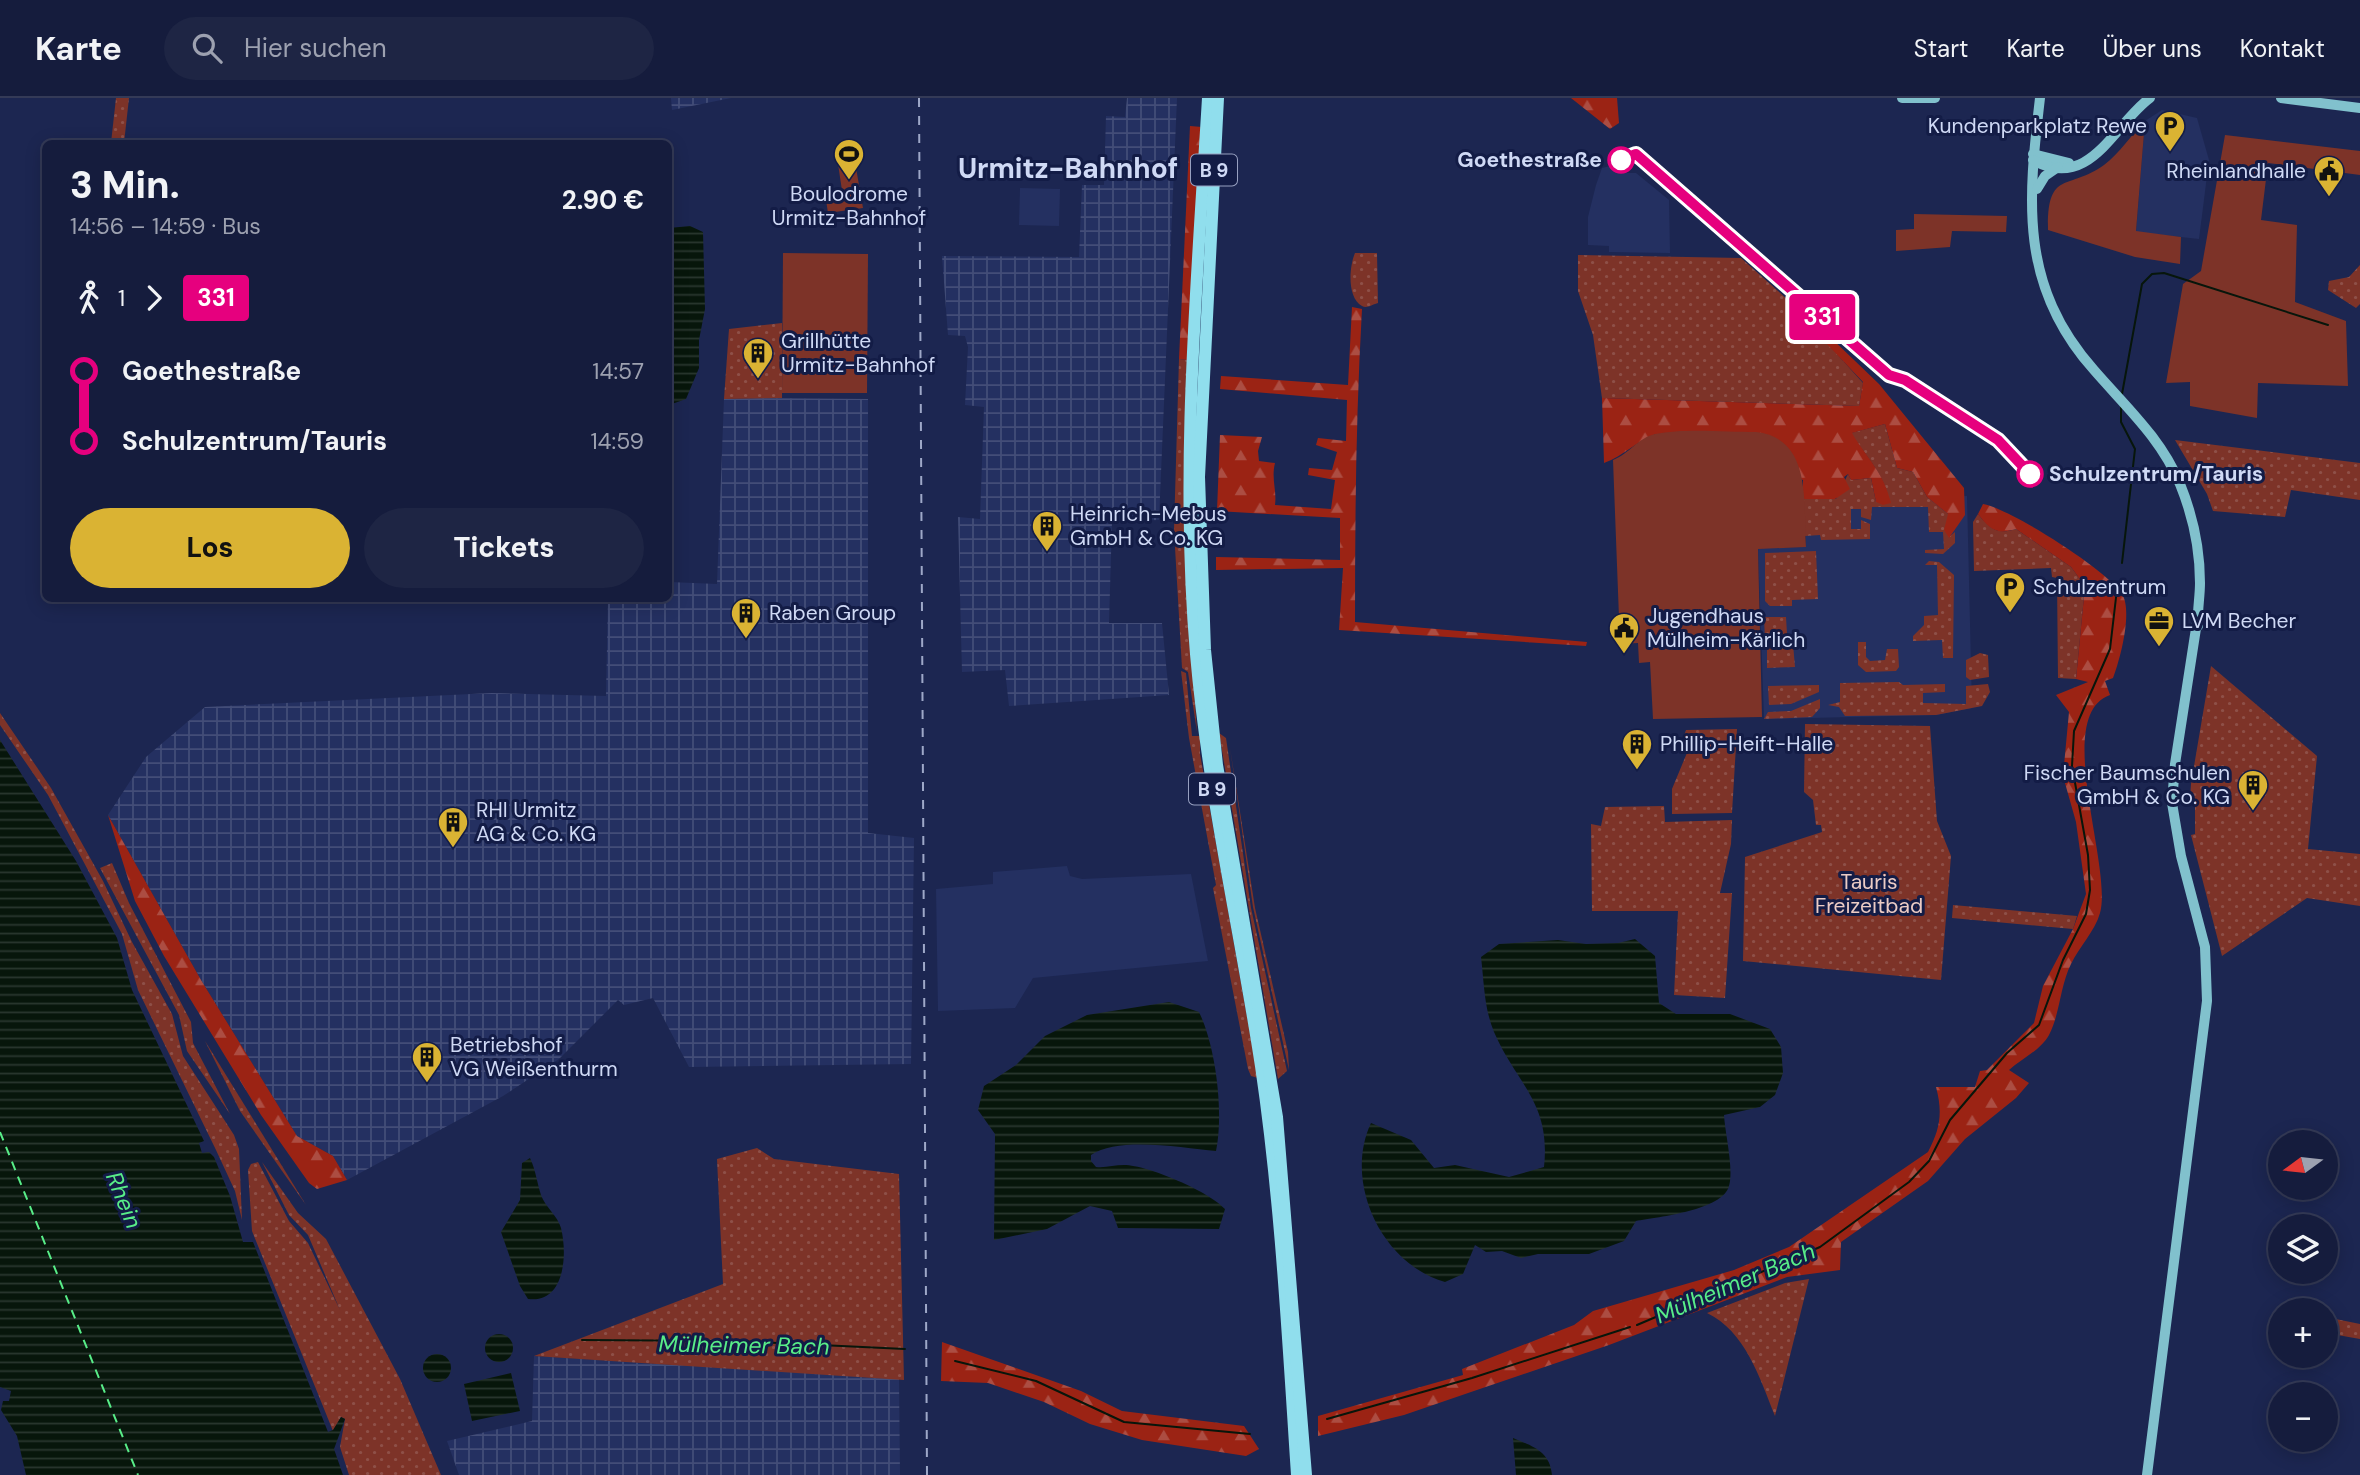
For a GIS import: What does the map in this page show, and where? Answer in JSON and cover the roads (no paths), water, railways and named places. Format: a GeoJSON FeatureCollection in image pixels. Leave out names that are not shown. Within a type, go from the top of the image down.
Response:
{"type":"FeatureCollection","features":[{"type":"Feature","properties":{"kind":"highway","name":"B 9"},"geometry":{"type":"LineString","coordinates":[[1208,98],[1191,394],[1190,563],[1196,653],[1211,780],[1268,1118],[1297,1475]]}},
{"type":"Feature","properties":{"kind":"highway","name":"B 9"},"geometry":{"type":"LineString","coordinates":[[1219,102],[1199,477],[1205,650],[1217,765],[1277,1117],[1306,1475]]}},
{"type":"Feature","properties":{"kind":"main road"},"geometry":{"type":"LineString","coordinates":[[1902,98],[1935,98]]}},
{"type":"Feature","properties":{"kind":"main road"},"geometry":{"type":"LineString","coordinates":[[2032,226],[2037,189],[2040,98]]}},
{"type":"Feature","properties":{"kind":"main road"},"geometry":{"type":"LineString","coordinates":[[2046,98],[2029,207],[2037,258],[2050,300],[2085,360],[2132,410],[2165,454],[2189,508],[2199,557],[2197,622],[2175,823],[2180,856],[2203,937],[2208,985],[2204,1041],[2147,1475]]}},
{"type":"Feature","properties":{"kind":"main road"},"geometry":{"type":"LineString","coordinates":[[2037,189],[2045,176],[2058,167],[2079,163],[2103,151],[2150,98]]}},
{"type":"Feature","properties":{"kind":"main road"},"geometry":{"type":"LineString","coordinates":[[2281,98],[2360,108]]}},
{"type":"Feature","properties":{"kind":"main road"},"geometry":{"type":"LineString","coordinates":[[2036,158],[2079,163]]}},
{"type":"Feature","properties":{"kind":"main road"},"geometry":{"type":"LineString","coordinates":[[2036,158],[2058,167]]}},
{"type":"Feature","properties":{"kind":"water"},"geometry":{"type":"Polygon","coordinates":[[[690,226],[703,232],[705,309],[699,340],[699,368],[686,399],[672,404],[672,228],[690,226]]]}},
{"type":"Feature","properties":{"kind":"water","name":"Rhein"},"geometry":{"type":"Polygon","coordinates":[[[0,740],[76,861],[117,938],[132,990],[204,1141],[199,1143],[202,1153],[209,1152],[214,1157],[230,1196],[243,1242],[253,1242],[328,1432],[333,1430],[341,1417],[345,1419],[334,1449],[343,1475],[26,1475],[17,1436],[1,1410],[3,1401],[9,1401],[11,1391],[0,1387],[0,740]]]}},
{"type":"Feature","properties":{"kind":"water"},"geometry":{"type":"Polygon","coordinates":[[[1635,939],[1655,956],[1659,1003],[1676,1014],[1730,1014],[1770,1029],[1781,1047],[1783,1073],[1775,1095],[1760,1107],[1724,1115],[1730,1179],[1724,1194],[1703,1207],[1636,1221],[1624,1241],[1589,1254],[1538,1254],[1521,1258],[1502,1251],[1486,1252],[1475,1245],[1463,1274],[1445,1282],[1423,1272],[1403,1258],[1387,1240],[1365,1195],[1362,1171],[1364,1146],[1371,1123],[1411,1140],[1434,1168],[1455,1165],[1509,1177],[1544,1167],[1542,1126],[1530,1095],[1494,1032],[1488,1014],[1481,957],[1499,944],[1558,940],[1586,944],[1618,943],[1635,939]]]}},
{"type":"Feature","properties":{"kind":"water"},"geometry":{"type":"Polygon","coordinates":[[[1169,1002],[1199,1012],[1205,1026],[1214,1061],[1219,1100],[1216,1151],[1169,1146],[1118,1146],[1091,1155],[1091,1161],[1096,1167],[1124,1165],[1148,1169],[1193,1188],[1225,1209],[1219,1229],[1118,1228],[1112,1211],[1090,1206],[1047,1229],[994,1240],[995,1134],[978,1110],[984,1086],[1016,1065],[1045,1036],[1087,1015],[1169,1002]]]}},
{"type":"Feature","properties":{"kind":"water"},"geometry":{"type":"Polygon","coordinates":[[[530,1158],[543,1199],[561,1228],[564,1252],[561,1276],[556,1286],[540,1299],[528,1299],[520,1286],[501,1232],[520,1200],[522,1163],[530,1158]]]}},
{"type":"Feature","properties":{"kind":"water"},"geometry":{"type":"Polygon","coordinates":[[[499,1334],[509,1338],[513,1348],[509,1358],[499,1362],[489,1358],[485,1348],[489,1338],[499,1334]]]}},
{"type":"Feature","properties":{"kind":"water"},"geometry":{"type":"Polygon","coordinates":[[[437,1354],[447,1358],[451,1368],[447,1378],[437,1382],[427,1378],[423,1368],[427,1358],[437,1354]]]}},
{"type":"Feature","properties":{"kind":"water"},"geometry":{"type":"Polygon","coordinates":[[[511,1373],[520,1411],[472,1421],[464,1384],[511,1373]]]}},
{"type":"Feature","properties":{"kind":"water"},"geometry":{"type":"Polygon","coordinates":[[[1513,1438],[1539,1450],[1548,1460],[1552,1475],[1516,1475],[1513,1438]]]}},
{"type":"Feature","properties":{"kind":"waterway","name":"Mülheimer Bach"},"geometry":{"type":"LineString","coordinates":[[2122,394],[2142,284],[2152,274],[2164,273],[2328,325]]}},
{"type":"Feature","properties":{"kind":"waterway","name":"Mülheimer Bach"},"geometry":{"type":"LineString","coordinates":[[2121,407],[2121,422],[2135,449],[2122,563]]}},
{"type":"Feature","properties":{"kind":"waterway","name":"Mülheimer Bach"},"geometry":{"type":"LineString","coordinates":[[1637,1325],[1820,1247],[1909,1182],[1929,1161],[1950,1120],[2007,1053],[2039,1025],[2063,960],[2086,914],[2090,890],[2088,855],[2072,766],[2074,731],[2110,649],[2117,589]]}},
{"type":"Feature","properties":{"kind":"waterway","name":"Mülheimer Bach"},"geometry":{"type":"LineString","coordinates":[[1327,1419],[1472,1378],[1630,1327]]}},
{"type":"Feature","properties":{"kind":"waterway","name":"Mülheimer Bach"},"geometry":{"type":"LineString","coordinates":[[582,1340],[734,1341],[905,1349]]}},
{"type":"Feature","properties":{"kind":"waterway","name":"Mülheimer Bach"},"geometry":{"type":"LineString","coordinates":[[955,1361],[1036,1381],[1124,1422],[1250,1434]]}},
{"type":"Feature","properties":{"kind":"railway"},"geometry":{"type":"LineString","coordinates":[[919,98],[927,1475]]}},
{"type":"Feature","properties":{"kind":"place","name":"Kundenparkplatz Rewe"},"geometry":{"type":"Point","coordinates":[2170,153]}},
{"type":"Feature","properties":{"kind":"place","name":"Goethestraße"},"geometry":{"type":"Point","coordinates":[1621,160]}},
{"type":"Feature","properties":{"kind":"place","name":"Boulodrome Urmitz-Bahnhof"},"geometry":{"type":"Point","coordinates":[849,181]}},
{"type":"Feature","properties":{"kind":"place","name":"Rheinlandhalle"},"geometry":{"type":"Point","coordinates":[2329,198]}},
{"type":"Feature","properties":{"kind":"place","name":"Grillhütte Urmitz-Bahnhof"},"geometry":{"type":"Point","coordinates":[758,380]}},
{"type":"Feature","properties":{"kind":"place","name":"Schulzentrum/Tauris"},"geometry":{"type":"Point","coordinates":[2030,474]}},
{"type":"Feature","properties":{"kind":"place","name":"Heinrich-Mebus GmbH & Co. KG"},"geometry":{"type":"Point","coordinates":[1047,553]}},
{"type":"Feature","properties":{"kind":"place","name":"Schulzentrum"},"geometry":{"type":"Point","coordinates":[2010,614]}},
{"type":"Feature","properties":{"kind":"place","name":"Raben Group"},"geometry":{"type":"Point","coordinates":[746,640]}},
{"type":"Feature","properties":{"kind":"place","name":"LVM Becher"},"geometry":{"type":"Point","coordinates":[2159,648]}},
{"type":"Feature","properties":{"kind":"place","name":"Jugendhaus Mülheim-Kärlich"},"geometry":{"type":"Point","coordinates":[1624,655]}},
{"type":"Feature","properties":{"kind":"place","name":"Phillip-Heift-Halle"},"geometry":{"type":"Point","coordinates":[1637,771]}},
{"type":"Feature","properties":{"kind":"place","name":"Fischer Baumschulen GmbH & Co. KG"},"geometry":{"type":"Point","coordinates":[2253,812]}},
{"type":"Feature","properties":{"kind":"place","name":"RHI Urmitz AG & Co. KG"},"geometry":{"type":"Point","coordinates":[453,849]}},
{"type":"Feature","properties":{"kind":"place","name":"Betriebshof VG Weißenthurm"},"geometry":{"type":"Point","coordinates":[427,1084]}},
{"type":"Feature","properties":{"kind":"district","name":"Urmitz-Bahnhof"},"geometry":{"type":"Point","coordinates":[1068,168]}},
{"type":"Feature","properties":{"kind":"park label","name":"Tauris Freizeitbad"},"geometry":{"type":"Point","coordinates":[1869,894]}}]}
